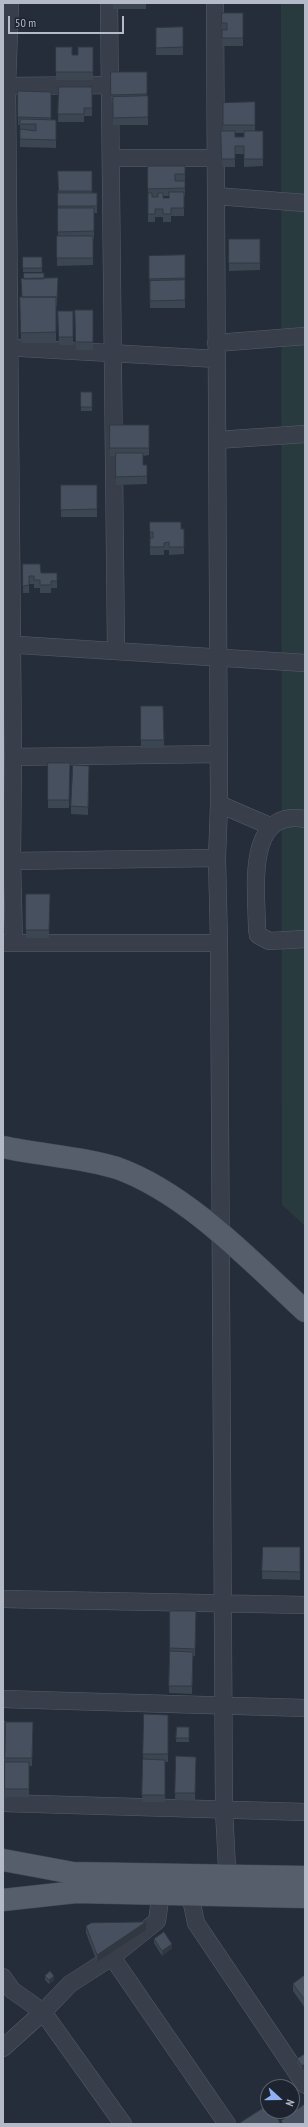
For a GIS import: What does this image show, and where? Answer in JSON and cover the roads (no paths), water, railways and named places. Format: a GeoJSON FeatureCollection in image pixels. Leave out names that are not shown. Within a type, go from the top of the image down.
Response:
{"type":"FeatureCollection","features":[{"type":"Feature","properties":{"kind":"main road"},"geometry":{"type":"LineString","coordinates":[[8,1151],[95,1163],[116,1168],[139,1177],[157,1187],[221,1233],[305,1311]]}},
{"type":"Feature","properties":{"kind":"main road"},"geometry":{"type":"LineString","coordinates":[[3,1860],[73,1873],[228,1886],[305,1897]]}},
{"type":"Feature","properties":{"kind":"main road"},"geometry":{"type":"LineString","coordinates":[[3,1900],[76,1892],[190,1894],[228,1886],[305,1877]]}},
{"type":"Feature","properties":{"kind":"street"},"geometry":{"type":"LineString","coordinates":[[10,3],[5,86],[7,644],[13,757],[12,861],[9,943],[220,943]]}},
{"type":"Feature","properties":{"kind":"street"},"geometry":{"type":"LineString","coordinates":[[109,3],[116,650]]}},
{"type":"Feature","properties":{"kind":"street"},"geometry":{"type":"LineString","coordinates":[[215,3],[219,804],[217,858],[220,943],[224,1810],[228,1886]]}},
{"type":"Feature","properties":{"kind":"street"},"geometry":{"type":"LineString","coordinates":[[5,86],[109,85]]}},
{"type":"Feature","properties":{"kind":"street"},"geometry":{"type":"LineString","coordinates":[[111,158],[216,158]]}},
{"type":"Feature","properties":{"kind":"street"},"geometry":{"type":"LineString","coordinates":[[216,196],[305,202]]}},
{"type":"Feature","properties":{"kind":"street"},"geometry":{"type":"LineString","coordinates":[[6,347],[113,353],[217,351],[305,336]]}},
{"type":"Feature","properties":{"kind":"street"},"geometry":{"type":"LineString","coordinates":[[217,440],[305,434]]}},
{"type":"Feature","properties":{"kind":"street"},"geometry":{"type":"LineString","coordinates":[[7,644],[218,656],[305,663]]}},
{"type":"Feature","properties":{"kind":"street"},"geometry":{"type":"LineString","coordinates":[[13,757],[218,754]]}},
{"type":"Feature","properties":{"kind":"street"},"geometry":{"type":"LineString","coordinates":[[219,804],[270,826]]}},
{"type":"Feature","properties":{"kind":"street"},"geometry":{"type":"LineString","coordinates":[[305,819],[290,818],[281,820],[270,826],[262,842],[257,860],[258,935],[269,941],[305,939]]}},
{"type":"Feature","properties":{"kind":"street"},"geometry":{"type":"LineString","coordinates":[[12,861],[217,858]]}},
{"type":"Feature","properties":{"kind":"street"},"geometry":{"type":"LineString","coordinates":[[3,1599],[305,1606]]}},
{"type":"Feature","properties":{"kind":"street"},"geometry":{"type":"LineString","coordinates":[[3,1699],[305,1708]]}},
{"type":"Feature","properties":{"kind":"street"},"geometry":{"type":"LineString","coordinates":[[3,1730],[3,1803],[305,1812]]}},
{"type":"Feature","properties":{"kind":"street"},"geometry":{"type":"LineString","coordinates":[[3,2048],[43,2012],[70,1984],[112,1957],[157,1921],[161,1894]]}},
{"type":"Feature","properties":{"kind":"street"},"geometry":{"type":"LineString","coordinates":[[190,1894],[196,1923],[305,2085]]}},
{"type":"Feature","properties":{"kind":"street"},"geometry":{"type":"LineString","coordinates":[[112,1957],[227,2124]]}},
{"type":"Feature","properties":{"kind":"street"},"geometry":{"type":"LineString","coordinates":[[3,1977],[12,1990],[43,2012],[123,2124]]}}]}
